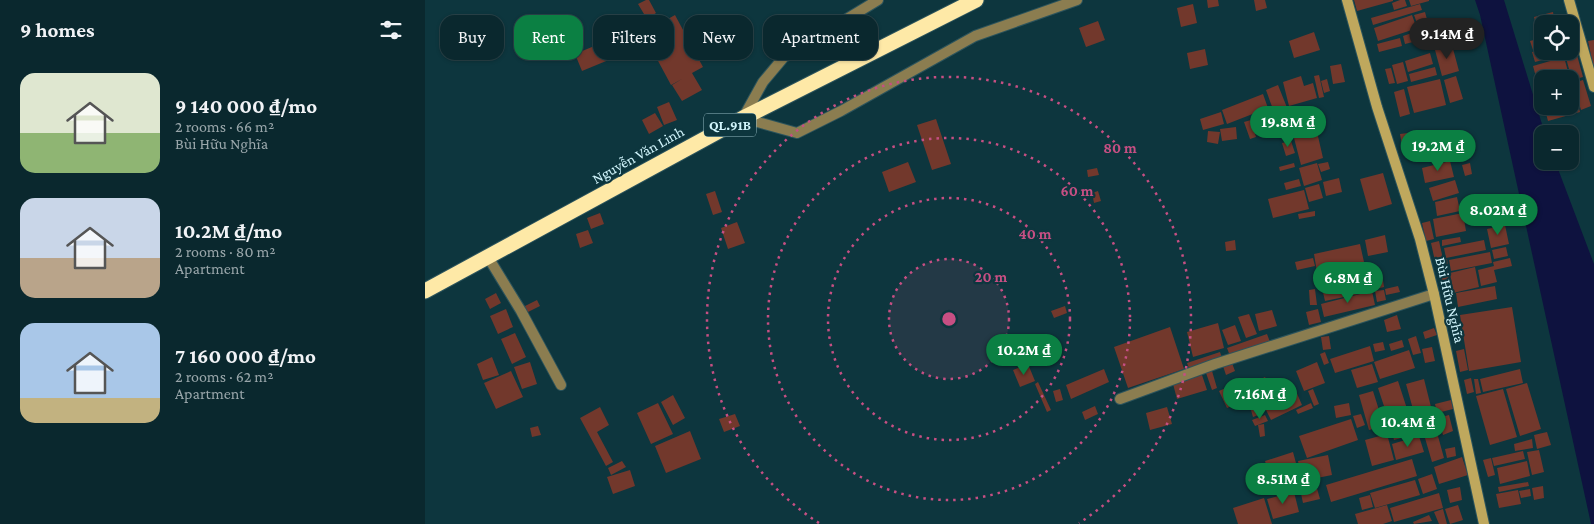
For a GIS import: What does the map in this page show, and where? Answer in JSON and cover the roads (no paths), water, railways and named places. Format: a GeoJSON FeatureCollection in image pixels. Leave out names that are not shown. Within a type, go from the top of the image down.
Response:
{"type":"FeatureCollection","features":[{"type":"Feature","properties":{"kind":"highway","name":"Nguyễn Văn Linh"},"geometry":{"type":"LineString","coordinates":[[425,291],[743,118],[976,0]]}},
{"type":"Feature","properties":{"kind":"main road","name":"Bùi Hữu Nghĩa"},"geometry":{"type":"LineString","coordinates":[[1347,0],[1377,108],[1420,239],[1434,294],[1484,524]]}},
{"type":"Feature","properties":{"kind":"main road"},"geometry":{"type":"LineString","coordinates":[[1569,0],[1594,87]]}},
{"type":"Feature","properties":{"kind":"street"},"geometry":{"type":"LineString","coordinates":[[878,0],[785,58],[763,82],[743,118],[797,133],[850,106],[975,36],[1077,0]]}},
{"type":"Feature","properties":{"kind":"street"},"geometry":{"type":"LineString","coordinates":[[488,257],[521,311],[561,385]]}},
{"type":"Feature","properties":{"kind":"street"},"geometry":{"type":"LineString","coordinates":[[1120,399],[1215,364],[1434,294]]}}]}
